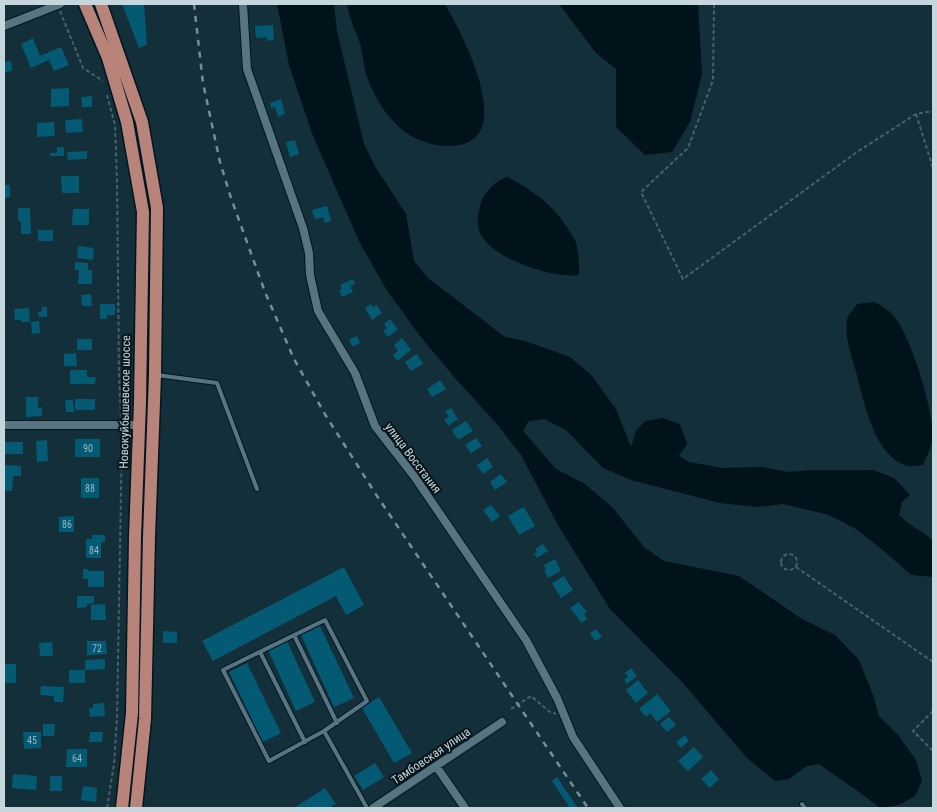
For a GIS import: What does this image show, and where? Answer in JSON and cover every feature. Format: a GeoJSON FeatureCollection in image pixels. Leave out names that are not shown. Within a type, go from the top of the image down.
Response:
{"type":"FeatureCollection","features":[{"type":"Feature","properties":{"kind":"main road","name":"Новокуйбышевское шоссе"},"geometry":{"type":"LineString","coordinates":[[85,4],[108,58],[127,122],[142,212],[132,713],[122,808]]}},
{"type":"Feature","properties":{"kind":"main road"},"geometry":{"type":"LineString","coordinates":[[101,4],[142,122],[157,208],[155,375],[145,719],[136,808]]}},
{"type":"Feature","properties":{"kind":"street"},"geometry":{"type":"LineString","coordinates":[[4,26],[59,4]]}},
{"type":"Feature","properties":{"kind":"street","name":"улица Восстания"},"geometry":{"type":"LineString","coordinates":[[243,4],[247,68],[303,228],[318,311],[355,373],[375,426],[414,476],[526,640],[557,698],[573,736],[620,808]]}},
{"type":"Feature","properties":{"kind":"street"},"geometry":{"type":"LineString","coordinates":[[4,426],[139,425]]}},
{"type":"Feature","properties":{"kind":"street","name":"Тамбовская улица"},"geometry":{"type":"LineString","coordinates":[[373,808],[502,722]]}},
{"type":"Feature","properties":{"kind":"street"},"geometry":{"type":"LineString","coordinates":[[436,766],[465,808]]}},
{"type":"Feature","properties":{"kind":"lane"},"geometry":{"type":"LineString","coordinates":[[155,375],[217,383],[257,489]]}},
{"type":"Feature","properties":{"kind":"lane"},"geometry":{"type":"LineString","coordinates":[[325,620],[366,702],[324,732],[269,761],[223,670],[294,635],[325,620]]}},
{"type":"Feature","properties":{"kind":"lane"},"geometry":{"type":"LineString","coordinates":[[294,635],[337,723]]}},
{"type":"Feature","properties":{"kind":"lane"},"geometry":{"type":"LineString","coordinates":[[260,652],[305,742]]}},
{"type":"Feature","properties":{"kind":"lane"},"geometry":{"type":"LineString","coordinates":[[324,732],[367,808]]}},
{"type":"Feature","properties":{"kind":"lane"},"geometry":{"type":"LineString","coordinates":[[802,804],[805,808]]}},
{"type":"Feature","properties":{"kind":"path"},"geometry":{"type":"LineString","coordinates":[[59,4],[83,68],[103,81]]}},
{"type":"Feature","properties":{"kind":"path"},"geometry":{"type":"LineString","coordinates":[[714,4],[713,80],[688,148],[641,192],[683,279],[858,152],[916,114],[933,111]]}},
{"type":"Feature","properties":{"kind":"path"},"geometry":{"type":"LineString","coordinates":[[106,90],[114,125],[117,171],[119,373],[122,425],[116,718],[114,764],[107,808]]}},
{"type":"Feature","properties":{"kind":"path"},"geometry":{"type":"LineString","coordinates":[[916,114],[933,168]]}},
{"type":"Feature","properties":{"kind":"path"},"geometry":{"type":"LineString","coordinates":[[790,554],[796,557],[796,567],[789,570],[783,567],[783,557],[790,554]]}},
{"type":"Feature","properties":{"kind":"path"},"geometry":{"type":"LineString","coordinates":[[796,567],[933,662]]}},
{"type":"Feature","properties":{"kind":"path"},"geometry":{"type":"LineString","coordinates":[[511,708],[531,696],[550,712],[565,717]]}},
{"type":"Feature","properties":{"kind":"path"},"geometry":{"type":"LineString","coordinates":[[933,712],[913,731],[933,751]]}},
{"type":"Feature","properties":{"kind":"shaded area"},"geometry":{"type":"Polygon","coordinates":[[[277,4],[334,4],[337,31],[364,144],[376,168],[406,214],[414,261],[428,278],[505,337],[525,341],[570,357],[592,376],[616,409],[631,447],[636,431],[645,421],[663,418],[680,424],[687,444],[679,456],[689,462],[722,468],[762,467],[788,472],[873,470],[894,478],[910,495],[902,502],[899,515],[933,541],[933,577],[911,575],[856,529],[829,515],[783,504],[757,507],[720,503],[631,480],[603,468],[566,430],[544,419],[529,421],[523,431],[556,469],[585,484],[613,508],[644,547],[664,561],[739,576],[802,619],[835,635],[859,660],[879,716],[898,735],[916,760],[922,781],[915,796],[899,805],[880,808],[819,764],[807,766],[789,779],[775,781],[747,758],[682,682],[610,609],[559,527],[521,455],[496,423],[420,336],[386,289],[360,243],[313,136],[289,65],[277,4]]]}},
{"type":"Feature","properties":{"kind":"shaded area"},"geometry":{"type":"Polygon","coordinates":[[[347,4],[445,4],[463,39],[481,87],[484,110],[481,129],[470,141],[441,146],[419,140],[405,132],[390,117],[378,101],[367,77],[361,47],[349,15],[347,4]]]}},
{"type":"Feature","properties":{"kind":"shaded area"},"geometry":{"type":"Polygon","coordinates":[[[559,4],[698,4],[702,74],[690,122],[672,152],[645,155],[616,127],[616,69],[596,53],[559,4]]]}},
{"type":"Feature","properties":{"kind":"shaded area"},"geometry":{"type":"Polygon","coordinates":[[[507,177],[540,198],[555,211],[567,227],[575,240],[578,253],[579,275],[554,274],[524,265],[497,251],[480,233],[478,217],[481,202],[489,189],[507,177]]]}},
{"type":"Feature","properties":{"kind":"shaded area"},"geometry":{"type":"Polygon","coordinates":[[[875,302],[892,314],[901,326],[920,373],[929,409],[933,436],[923,465],[908,466],[896,461],[879,440],[867,412],[847,340],[846,326],[850,314],[857,304],[875,302]]]}},
{"type":"Feature","properties":{"kind":"building"},"geometry":{"type":"Polygon","coordinates":[[[122,4],[144,4],[147,45],[139,48],[122,4]]]}},
{"type":"Feature","properties":{"kind":"building"},"geometry":{"type":"Polygon","coordinates":[[[273,25],[274,40],[267,41],[267,37],[256,38],[255,26],[273,25]]]}},
{"type":"Feature","properties":{"kind":"building"},"geometry":{"type":"Polygon","coordinates":[[[33,38],[40,56],[61,47],[69,65],[54,71],[49,60],[31,68],[21,44],[33,38]]]}},
{"type":"Feature","properties":{"kind":"building"},"geometry":{"type":"Polygon","coordinates":[[[11,61],[12,71],[5,72],[4,62],[11,61]]]}},
{"type":"Feature","properties":{"kind":"building"},"geometry":{"type":"Polygon","coordinates":[[[69,88],[69,106],[51,107],[51,89],[69,88]]]}},
{"type":"Feature","properties":{"kind":"building"},"geometry":{"type":"Polygon","coordinates":[[[92,96],[92,107],[82,107],[81,97],[92,96]]]}},
{"type":"Feature","properties":{"kind":"building"},"geometry":{"type":"Polygon","coordinates":[[[281,99],[285,114],[278,117],[275,107],[271,108],[270,103],[281,99]]]}},
{"type":"Feature","properties":{"kind":"building"},"geometry":{"type":"Polygon","coordinates":[[[82,119],[83,132],[66,133],[65,120],[82,119]]]}},
{"type":"Feature","properties":{"kind":"building"},"geometry":{"type":"Polygon","coordinates":[[[54,122],[55,136],[37,137],[37,123],[54,122]]]}},
{"type":"Feature","properties":{"kind":"building"},"geometry":{"type":"Polygon","coordinates":[[[295,140],[299,154],[290,157],[286,142],[295,140]]]}},
{"type":"Feature","properties":{"kind":"building"},"geometry":{"type":"Polygon","coordinates":[[[57,147],[64,147],[64,156],[50,156],[50,153],[57,153],[57,147]]]}},
{"type":"Feature","properties":{"kind":"building"},"geometry":{"type":"Polygon","coordinates":[[[87,151],[87,159],[68,160],[67,152],[87,151]]]}},
{"type":"Feature","properties":{"kind":"building"},"geometry":{"type":"Polygon","coordinates":[[[61,176],[79,176],[79,193],[62,193],[61,176]]]}},
{"type":"Feature","properties":{"kind":"building"},"geometry":{"type":"Polygon","coordinates":[[[4,185],[10,185],[10,197],[4,198],[4,185]]]}},
{"type":"Feature","properties":{"kind":"building"},"geometry":{"type":"Polygon","coordinates":[[[327,206],[331,221],[325,223],[323,217],[315,219],[312,210],[327,206]]]}},
{"type":"Feature","properties":{"kind":"building"},"geometry":{"type":"Polygon","coordinates":[[[18,208],[30,208],[31,234],[21,234],[18,208]]]}},
{"type":"Feature","properties":{"kind":"building"},"geometry":{"type":"Polygon","coordinates":[[[73,209],[89,209],[89,225],[72,225],[73,209]]]}},
{"type":"Feature","properties":{"kind":"building"},"geometry":{"type":"Polygon","coordinates":[[[38,230],[53,230],[53,241],[38,241],[38,230]]]}},
{"type":"Feature","properties":{"kind":"building"},"geometry":{"type":"Polygon","coordinates":[[[78,246],[94,248],[93,260],[77,258],[78,246]]]}},
{"type":"Feature","properties":{"kind":"building"},"geometry":{"type":"Polygon","coordinates":[[[75,262],[88,263],[88,270],[92,270],[92,284],[78,284],[79,270],[75,270],[75,262]]]}},
{"type":"Feature","properties":{"kind":"building"},"geometry":{"type":"Polygon","coordinates":[[[353,279],[355,284],[350,286],[353,292],[342,297],[339,290],[342,289],[340,285],[353,279]]]}},
{"type":"Feature","properties":{"kind":"building"},"geometry":{"type":"Polygon","coordinates":[[[91,294],[92,306],[82,306],[81,295],[91,294]]]}},
{"type":"Feature","properties":{"kind":"building"},"geometry":{"type":"Polygon","coordinates":[[[100,304],[115,304],[115,315],[107,315],[107,319],[100,319],[100,304]]]}},
{"type":"Feature","properties":{"kind":"building"},"geometry":{"type":"Polygon","coordinates":[[[371,304],[373,307],[377,305],[382,313],[372,320],[365,308],[371,304]]]}},
{"type":"Feature","properties":{"kind":"building"},"geometry":{"type":"Polygon","coordinates":[[[42,307],[47,307],[47,317],[39,317],[38,312],[42,311],[42,307]]]}},
{"type":"Feature","properties":{"kind":"building"},"geometry":{"type":"Polygon","coordinates":[[[29,308],[30,322],[15,320],[14,309],[29,308]]]}},
{"type":"Feature","properties":{"kind":"building"},"geometry":{"type":"Polygon","coordinates":[[[390,319],[398,329],[388,337],[383,331],[387,328],[384,324],[390,319]]]}},
{"type":"Feature","properties":{"kind":"building"},"geometry":{"type":"Polygon","coordinates":[[[39,321],[40,333],[32,334],[31,322],[39,321]]]}},
{"type":"Feature","properties":{"kind":"building"},"geometry":{"type":"Polygon","coordinates":[[[357,336],[360,343],[353,347],[349,340],[357,336]]]}},
{"type":"Feature","properties":{"kind":"building"},"geometry":{"type":"Polygon","coordinates":[[[402,338],[411,350],[397,361],[393,355],[398,351],[394,345],[402,338]]]}},
{"type":"Feature","properties":{"kind":"building"},"geometry":{"type":"Polygon","coordinates":[[[77,339],[92,339],[92,350],[77,350],[77,339]]]}},
{"type":"Feature","properties":{"kind":"building"},"geometry":{"type":"Polygon","coordinates":[[[76,353],[77,366],[64,366],[64,354],[76,353]]]}},
{"type":"Feature","properties":{"kind":"building"},"geometry":{"type":"Polygon","coordinates":[[[417,354],[423,364],[411,371],[405,362],[417,354]]]}},
{"type":"Feature","properties":{"kind":"building"},"geometry":{"type":"Polygon","coordinates":[[[70,370],[87,370],[87,377],[96,377],[95,384],[70,384],[70,370]]]}},
{"type":"Feature","properties":{"kind":"building"},"geometry":{"type":"Polygon","coordinates":[[[440,380],[446,389],[432,397],[427,389],[440,380]]]}},
{"type":"Feature","properties":{"kind":"building"},"geometry":{"type":"Polygon","coordinates":[[[26,397],[38,397],[38,408],[42,407],[42,416],[26,417],[26,397]]]}},
{"type":"Feature","properties":{"kind":"building"},"geometry":{"type":"Polygon","coordinates":[[[75,399],[95,399],[95,410],[75,410],[75,399]]]}},
{"type":"Feature","properties":{"kind":"building"},"geometry":{"type":"Polygon","coordinates":[[[65,400],[73,400],[74,412],[66,412],[65,400]]]}},
{"type":"Feature","properties":{"kind":"building"},"geometry":{"type":"Polygon","coordinates":[[[451,408],[458,419],[448,426],[444,419],[449,417],[445,411],[451,408]]]}},
{"type":"Feature","properties":{"kind":"building"},"geometry":{"type":"Polygon","coordinates":[[[466,421],[473,431],[458,440],[452,430],[466,421]]]}},
{"type":"Feature","properties":{"kind":"building"},"geometry":{"type":"Polygon","coordinates":[[[476,438],[482,446],[471,453],[465,445],[476,438]]]}},
{"type":"Feature","properties":{"kind":"building"},"geometry":{"type":"Polygon","coordinates":[[[75,439],[100,439],[100,457],[75,457],[75,439]]]}},
{"type":"Feature","properties":{"kind":"building"},"geometry":{"type":"Polygon","coordinates":[[[47,440],[48,461],[37,462],[36,441],[47,440]]]}},
{"type":"Feature","properties":{"kind":"building"},"geometry":{"type":"Polygon","coordinates":[[[4,442],[23,442],[23,454],[4,454],[4,442]]]}},
{"type":"Feature","properties":{"kind":"building"},"geometry":{"type":"Polygon","coordinates":[[[487,458],[493,467],[483,474],[477,465],[487,458]]]}},
{"type":"Feature","properties":{"kind":"building"},"geometry":{"type":"Polygon","coordinates":[[[5,465],[21,466],[21,476],[13,476],[12,491],[5,491],[5,465]]]}},
{"type":"Feature","properties":{"kind":"building"},"geometry":{"type":"Polygon","coordinates":[[[501,474],[507,482],[495,490],[490,482],[501,474]]]}},
{"type":"Feature","properties":{"kind":"building"},"geometry":{"type":"Polygon","coordinates":[[[81,478],[99,478],[99,498],[81,498],[81,478]]]}},
{"type":"Feature","properties":{"kind":"building"},"geometry":{"type":"Polygon","coordinates":[[[491,505],[500,516],[492,522],[483,510],[491,505]]]}},
{"type":"Feature","properties":{"kind":"building"},"geometry":{"type":"Polygon","coordinates":[[[524,507],[535,526],[519,535],[508,516],[524,507]]]}},
{"type":"Feature","properties":{"kind":"building"},"geometry":{"type":"Polygon","coordinates":[[[74,516],[74,532],[59,532],[59,517],[74,516]]]}},
{"type":"Feature","properties":{"kind":"building"},"geometry":{"type":"Polygon","coordinates":[[[92,535],[105,535],[105,542],[101,542],[101,558],[86,558],[86,539],[92,539],[92,535]]]}},
{"type":"Feature","properties":{"kind":"building"},"geometry":{"type":"Polygon","coordinates":[[[543,544],[548,551],[537,558],[534,554],[537,552],[535,549],[543,544]]]}},
{"type":"Feature","properties":{"kind":"building"},"geometry":{"type":"Polygon","coordinates":[[[555,559],[561,571],[548,578],[544,571],[546,570],[544,565],[555,559]]]}},
{"type":"Feature","properties":{"kind":"building"},"geometry":{"type":"Polygon","coordinates":[[[344,567],[364,605],[346,615],[336,596],[213,661],[202,641],[344,567]]]}},
{"type":"Feature","properties":{"kind":"building"},"geometry":{"type":"Polygon","coordinates":[[[83,569],[89,569],[88,571],[104,571],[104,587],[88,587],[88,579],[83,579],[83,569]]]}},
{"type":"Feature","properties":{"kind":"building"},"geometry":{"type":"Polygon","coordinates":[[[564,576],[573,590],[561,598],[552,583],[564,576]]]}},
{"type":"Feature","properties":{"kind":"building"},"geometry":{"type":"Polygon","coordinates":[[[77,596],[94,596],[94,603],[87,604],[87,607],[77,608],[77,596]]]}},
{"type":"Feature","properties":{"kind":"building"},"geometry":{"type":"Polygon","coordinates":[[[579,602],[587,612],[584,614],[587,619],[582,623],[570,608],[579,602]]]}},
{"type":"Feature","properties":{"kind":"building"},"geometry":{"type":"Polygon","coordinates":[[[105,604],[106,620],[91,620],[91,605],[105,604]]]}},
{"type":"Feature","properties":{"kind":"building"},"geometry":{"type":"Polygon","coordinates":[[[320,626],[354,698],[334,707],[301,635],[320,626]]]}},
{"type":"Feature","properties":{"kind":"building"},"geometry":{"type":"Polygon","coordinates":[[[596,629],[602,637],[595,641],[590,633],[596,629]]]}},
{"type":"Feature","properties":{"kind":"building"},"geometry":{"type":"Polygon","coordinates":[[[163,631],[177,632],[177,643],[163,643],[163,631]]]}},
{"type":"Feature","properties":{"kind":"building"},"geometry":{"type":"Polygon","coordinates":[[[87,641],[106,641],[107,654],[87,655],[87,641]]]}},
{"type":"Feature","properties":{"kind":"building"},"geometry":{"type":"Polygon","coordinates":[[[287,641],[315,702],[296,711],[268,650],[287,641]]]}},
{"type":"Feature","properties":{"kind":"building"},"geometry":{"type":"Polygon","coordinates":[[[52,642],[53,656],[40,656],[39,643],[52,642]]]}},
{"type":"Feature","properties":{"kind":"building"},"geometry":{"type":"Polygon","coordinates":[[[105,659],[105,669],[85,670],[85,660],[105,659]]]}},
{"type":"Feature","properties":{"kind":"building"},"geometry":{"type":"Polygon","coordinates":[[[247,663],[281,733],[263,742],[229,672],[247,663]]]}},
{"type":"Feature","properties":{"kind":"building"},"geometry":{"type":"Polygon","coordinates":[[[4,664],[16,664],[16,683],[4,683],[4,664]]]}},
{"type":"Feature","properties":{"kind":"building"},"geometry":{"type":"Polygon","coordinates":[[[631,668],[637,676],[627,684],[624,680],[628,677],[625,673],[631,668]]]}},
{"type":"Feature","properties":{"kind":"building"},"geometry":{"type":"Polygon","coordinates":[[[69,670],[85,670],[85,683],[69,683],[69,670]]]}},
{"type":"Feature","properties":{"kind":"building"},"geometry":{"type":"Polygon","coordinates":[[[638,680],[648,693],[636,703],[626,690],[638,680]]]}},
{"type":"Feature","properties":{"kind":"building"},"geometry":{"type":"Polygon","coordinates":[[[41,686],[64,687],[63,702],[54,702],[54,696],[40,695],[41,686]]]}},
{"type":"Feature","properties":{"kind":"building"},"geometry":{"type":"Polygon","coordinates":[[[657,694],[671,711],[657,722],[650,713],[646,717],[639,709],[657,694]]]}},
{"type":"Feature","properties":{"kind":"building"},"geometry":{"type":"Polygon","coordinates":[[[379,697],[412,753],[394,763],[362,708],[379,697]]]}},
{"type":"Feature","properties":{"kind":"building"},"geometry":{"type":"Polygon","coordinates":[[[104,703],[105,716],[90,717],[89,708],[93,708],[93,704],[104,703]]]}},
{"type":"Feature","properties":{"kind":"building"},"geometry":{"type":"Polygon","coordinates":[[[669,717],[676,725],[667,732],[660,724],[669,717]]]}},
{"type":"Feature","properties":{"kind":"building"},"geometry":{"type":"Polygon","coordinates":[[[43,724],[55,724],[54,736],[43,736],[43,724]]]}},
{"type":"Feature","properties":{"kind":"building"},"geometry":{"type":"Polygon","coordinates":[[[23,732],[41,732],[41,748],[24,749],[23,732]]]}},
{"type":"Feature","properties":{"kind":"building"},"geometry":{"type":"Polygon","coordinates":[[[90,732],[103,732],[102,742],[89,742],[90,732]]]}},
{"type":"Feature","properties":{"kind":"building"},"geometry":{"type":"Polygon","coordinates":[[[685,735],[689,741],[681,748],[676,742],[685,735]]]}},
{"type":"Feature","properties":{"kind":"building"},"geometry":{"type":"Polygon","coordinates":[[[694,747],[703,757],[688,771],[678,761],[694,747]]]}},
{"type":"Feature","properties":{"kind":"building"},"geometry":{"type":"Polygon","coordinates":[[[67,749],[87,749],[87,767],[66,767],[67,749]]]}},
{"type":"Feature","properties":{"kind":"building"},"geometry":{"type":"Polygon","coordinates":[[[375,763],[384,777],[363,790],[354,776],[375,763]]]}},
{"type":"Feature","properties":{"kind":"building"},"geometry":{"type":"Polygon","coordinates":[[[711,770],[719,779],[710,788],[701,779],[711,770]]]}},
{"type":"Feature","properties":{"kind":"building"},"geometry":{"type":"Polygon","coordinates":[[[13,774],[37,776],[36,790],[12,788],[13,774]]]}},
{"type":"Feature","properties":{"kind":"building"},"geometry":{"type":"Polygon","coordinates":[[[50,776],[62,776],[62,791],[50,791],[50,776]]]}},
{"type":"Feature","properties":{"kind":"building"},"geometry":{"type":"Polygon","coordinates":[[[557,777],[578,808],[570,808],[552,781],[557,777]]]}},
{"type":"Feature","properties":{"kind":"building"},"geometry":{"type":"Polygon","coordinates":[[[83,786],[97,788],[96,802],[81,800],[83,786]]]}},
{"type":"Feature","properties":{"kind":"building"},"geometry":{"type":"Polygon","coordinates":[[[325,788],[336,804],[329,808],[294,808],[325,788]]]}},
{"type":"Feature","properties":{"kind":"railway"},"geometry":{"type":"LineString","coordinates":[[194,4],[203,83],[220,162],[265,292],[294,359],[326,416],[377,496],[588,808]]}}]}
